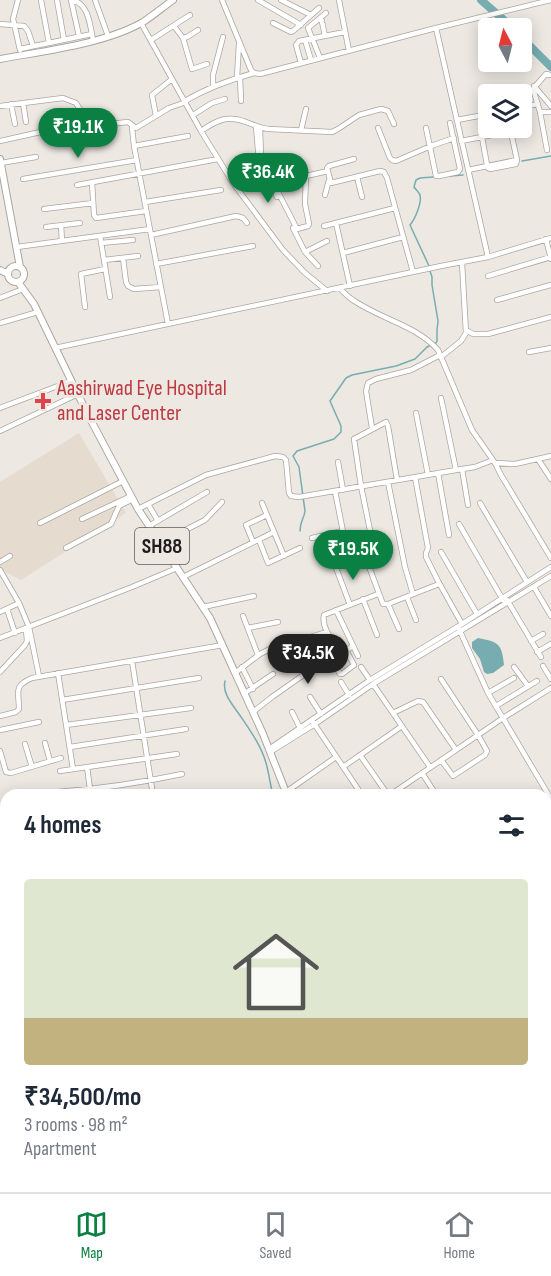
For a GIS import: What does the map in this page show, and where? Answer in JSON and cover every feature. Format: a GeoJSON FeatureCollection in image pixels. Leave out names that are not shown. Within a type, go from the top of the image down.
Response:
{"type":"FeatureCollection","features":[{"type":"Feature","properties":{"kind":"main road"},"geometry":{"type":"LineString","coordinates":[[0,59],[21,52],[108,36],[141,23],[173,0]]}},
{"type":"Feature","properties":{"kind":"main road"},"geometry":{"type":"LineString","coordinates":[[0,161],[20,267],[24,272],[24,277],[18,282],[12,281],[8,274],[0,270]]}},
{"type":"Feature","properties":{"kind":"main road"},"geometry":{"type":"LineString","coordinates":[[8,274],[13,267],[20,267]]}},
{"type":"Feature","properties":{"kind":"main road","name":"SH88"},"geometry":{"type":"LineString","coordinates":[[24,277],[32,300],[71,381],[138,509],[210,618],[270,750],[284,789]]}},
{"type":"Feature","properties":{"kind":"main road","name":"SH88"},"geometry":{"type":"LineString","coordinates":[[18,282],[32,300]]}},
{"type":"Feature","properties":{"kind":"street"},"geometry":{"type":"LineString","coordinates":[[18,0],[13,19],[21,52],[33,46],[79,36],[93,37],[86,10],[81,3],[73,0]]}},
{"type":"Feature","properties":{"kind":"street"},"geometry":{"type":"LineString","coordinates":[[41,0],[49,43]]}},
{"type":"Feature","properties":{"kind":"street"},"geometry":{"type":"LineString","coordinates":[[57,0],[64,40]]}},
{"type":"Feature","properties":{"kind":"street"},"geometry":{"type":"LineString","coordinates":[[73,0],[79,36]]}},
{"type":"Feature","properties":{"kind":"street"},"geometry":{"type":"LineString","coordinates":[[95,0],[108,36]]}},
{"type":"Feature","properties":{"kind":"street"},"geometry":{"type":"LineString","coordinates":[[222,0],[254,74]]}},
{"type":"Feature","properties":{"kind":"street"},"geometry":{"type":"LineString","coordinates":[[258,0],[301,25]]}},
{"type":"Feature","properties":{"kind":"street"},"geometry":{"type":"LineString","coordinates":[[281,0],[311,15]]}},
{"type":"Feature","properties":{"kind":"street"},"geometry":{"type":"LineString","coordinates":[[339,0],[349,51]]}},
{"type":"Feature","properties":{"kind":"street"},"geometry":{"type":"LineString","coordinates":[[132,127],[136,128],[213,86],[239,77],[260,74],[503,12],[528,3],[551,0]]}},
{"type":"Feature","properties":{"kind":"street"},"geometry":{"type":"LineString","coordinates":[[273,23],[291,32],[319,8]]}},
{"type":"Feature","properties":{"kind":"street"},"geometry":{"type":"LineString","coordinates":[[151,40],[190,15]]}},
{"type":"Feature","properties":{"kind":"street"},"geometry":{"type":"LineString","coordinates":[[320,58],[308,28],[324,15],[325,36]]}},
{"type":"Feature","properties":{"kind":"street"},"geometry":{"type":"LineString","coordinates":[[141,23],[233,183],[283,250],[327,291]]}},
{"type":"Feature","properties":{"kind":"street"},"geometry":{"type":"LineString","coordinates":[[0,24],[24,26],[27,28],[33,46]]}},
{"type":"Feature","properties":{"kind":"street"},"geometry":{"type":"LineString","coordinates":[[174,26],[183,38],[192,69],[207,64]]}},
{"type":"Feature","properties":{"kind":"street"},"geometry":{"type":"LineString","coordinates":[[435,28],[488,257]]}},
{"type":"Feature","properties":{"kind":"street"},"geometry":{"type":"LineString","coordinates":[[183,38],[187,38],[198,30]]}},
{"type":"Feature","properties":{"kind":"street"},"geometry":{"type":"LineString","coordinates":[[301,63],[296,45],[299,41],[345,32]]}},
{"type":"Feature","properties":{"kind":"street"},"geometry":{"type":"LineString","coordinates":[[213,86],[213,75],[223,38]]}},
{"type":"Feature","properties":{"kind":"street"},"geometry":{"type":"LineString","coordinates":[[305,40],[311,60]]}},
{"type":"Feature","properties":{"kind":"street"},"geometry":{"type":"LineString","coordinates":[[239,43],[241,101]]}},
{"type":"Feature","properties":{"kind":"street"},"geometry":{"type":"LineString","coordinates":[[547,150],[533,89],[546,74],[551,75]]}},
{"type":"Feature","properties":{"kind":"street"},"geometry":{"type":"LineString","coordinates":[[156,116],[152,95],[172,79]]}},
{"type":"Feature","properties":{"kind":"street"},"geometry":{"type":"LineString","coordinates":[[534,86],[551,106]]}},
{"type":"Feature","properties":{"kind":"street"},"geometry":{"type":"LineString","coordinates":[[0,106],[63,98],[76,103],[82,112]]}},
{"type":"Feature","properties":{"kind":"street"},"geometry":{"type":"LineString","coordinates":[[193,115],[212,103],[225,99]]}},
{"type":"Feature","properties":{"kind":"street"},"geometry":{"type":"LineString","coordinates":[[23,103],[26,122]]}},
{"type":"Feature","properties":{"kind":"street"},"geometry":{"type":"LineString","coordinates":[[11,104],[15,124]]}},
{"type":"Feature","properties":{"kind":"street"},"geometry":{"type":"LineString","coordinates":[[532,105],[538,104]]}},
{"type":"Feature","properties":{"kind":"street"},"geometry":{"type":"LineString","coordinates":[[301,130],[306,109]]}},
{"type":"Feature","properties":{"kind":"street"},"geometry":{"type":"LineString","coordinates":[[201,130],[222,119],[232,118],[258,127],[332,132],[358,115],[381,109],[388,111],[394,124]]}},
{"type":"Feature","properties":{"kind":"street"},"geometry":{"type":"LineString","coordinates":[[540,112],[551,112]]}},
{"type":"Feature","properties":{"kind":"street"},"geometry":{"type":"LineString","coordinates":[[456,120],[478,116]]}},
{"type":"Feature","properties":{"kind":"street"},"geometry":{"type":"LineString","coordinates":[[0,141],[45,131],[128,122],[132,127],[168,324]]}},
{"type":"Feature","properties":{"kind":"street"},"geometry":{"type":"LineString","coordinates":[[426,128],[437,176],[460,171],[450,123]]}},
{"type":"Feature","properties":{"kind":"street"},"geometry":{"type":"LineString","coordinates":[[258,127],[261,157],[298,229],[309,224],[305,204],[306,176]]}},
{"type":"Feature","properties":{"kind":"street"},"geometry":{"type":"LineString","coordinates":[[258,127],[260,166],[305,252],[318,266]]}},
{"type":"Feature","properties":{"kind":"street"},"geometry":{"type":"LineString","coordinates":[[378,128],[392,160],[454,138]]}},
{"type":"Feature","properties":{"kind":"street"},"geometry":{"type":"LineString","coordinates":[[134,146],[188,136]]}},
{"type":"Feature","properties":{"kind":"street"},"geometry":{"type":"LineString","coordinates":[[456,147],[479,138]]}},
{"type":"Feature","properties":{"kind":"street"},"geometry":{"type":"LineString","coordinates":[[482,138],[488,165]]}},
{"type":"Feature","properties":{"kind":"street"},"geometry":{"type":"LineString","coordinates":[[468,170],[517,159],[512,138]]}},
{"type":"Feature","properties":{"kind":"street"},"geometry":{"type":"LineString","coordinates":[[0,161],[36,157]]}},
{"type":"Feature","properties":{"kind":"street"},"geometry":{"type":"LineString","coordinates":[[77,185],[218,159]]}},
{"type":"Feature","properties":{"kind":"street"},"geometry":{"type":"LineString","coordinates":[[354,159],[327,168],[331,183],[384,172],[413,272]]}},
{"type":"Feature","properties":{"kind":"street"},"geometry":{"type":"LineString","coordinates":[[23,179],[137,160]]}},
{"type":"Feature","properties":{"kind":"street"},"geometry":{"type":"LineString","coordinates":[[268,173],[281,171],[306,176],[329,174]]}},
{"type":"Feature","properties":{"kind":"street"},"geometry":{"type":"LineString","coordinates":[[325,195],[329,174]]}},
{"type":"Feature","properties":{"kind":"street"},"geometry":{"type":"LineString","coordinates":[[357,177],[362,197]]}},
{"type":"Feature","properties":{"kind":"street"},"geometry":{"type":"LineString","coordinates":[[92,182],[96,218],[146,211]]}},
{"type":"Feature","properties":{"kind":"street"},"geometry":{"type":"LineString","coordinates":[[144,202],[221,190]]}},
{"type":"Feature","properties":{"kind":"street"},"geometry":{"type":"LineString","coordinates":[[44,209],[93,203]]}},
{"type":"Feature","properties":{"kind":"street"},"geometry":{"type":"LineString","coordinates":[[324,226],[395,208]]}},
{"type":"Feature","properties":{"kind":"street"},"geometry":{"type":"LineString","coordinates":[[16,247],[150,232],[236,216],[243,218],[247,223]]}},
{"type":"Feature","properties":{"kind":"street"},"geometry":{"type":"LineString","coordinates":[[45,227],[80,223]]}},
{"type":"Feature","properties":{"kind":"street"},"geometry":{"type":"LineString","coordinates":[[336,223],[350,286]]}},
{"type":"Feature","properties":{"kind":"street"},"geometry":{"type":"LineString","coordinates":[[61,225],[62,241]]}},
{"type":"Feature","properties":{"kind":"street"},"geometry":{"type":"LineString","coordinates":[[100,236],[110,297]]}},
{"type":"Feature","properties":{"kind":"street"},"geometry":{"type":"LineString","coordinates":[[343,253],[403,237]]}},
{"type":"Feature","properties":{"kind":"street"},"geometry":{"type":"LineString","coordinates":[[55,348],[462,263],[549,238],[551,258],[488,276]]}},
{"type":"Feature","properties":{"kind":"street"},"geometry":{"type":"LineString","coordinates":[[101,243],[133,240]]}},
{"type":"Feature","properties":{"kind":"street"},"geometry":{"type":"LineString","coordinates":[[305,252],[327,241]]}},
{"type":"Feature","properties":{"kind":"street"},"geometry":{"type":"LineString","coordinates":[[156,264],[253,246]]}},
{"type":"Feature","properties":{"kind":"street"},"geometry":{"type":"LineString","coordinates":[[104,260],[138,256]]}},
{"type":"Feature","properties":{"kind":"street"},"geometry":{"type":"LineString","coordinates":[[123,258],[128,286],[134,289],[161,287]]}},
{"type":"Feature","properties":{"kind":"street"},"geometry":{"type":"LineString","coordinates":[[372,428],[366,391],[368,383],[411,370],[461,341],[465,336],[462,263]]}},
{"type":"Feature","properties":{"kind":"street"},"geometry":{"type":"LineString","coordinates":[[85,307],[81,274],[105,269]]}},
{"type":"Feature","properties":{"kind":"street"},"geometry":{"type":"LineString","coordinates":[[497,300],[551,285]]}},
{"type":"Feature","properties":{"kind":"street"},"geometry":{"type":"LineString","coordinates":[[339,288],[361,305],[422,335],[431,342],[440,354],[472,430],[494,461],[551,558]]}},
{"type":"Feature","properties":{"kind":"street"},"geometry":{"type":"LineString","coordinates":[[0,298],[23,289]]}},
{"type":"Feature","properties":{"kind":"street"},"geometry":{"type":"LineString","coordinates":[[0,323],[38,312]]}},
{"type":"Feature","properties":{"kind":"street"},"geometry":{"type":"LineString","coordinates":[[466,330],[473,334],[488,334],[551,317]]}},
{"type":"Feature","properties":{"kind":"street"},"geometry":{"type":"LineString","coordinates":[[529,352],[551,348]]}},
{"type":"Feature","properties":{"kind":"street"},"geometry":{"type":"LineString","coordinates":[[0,408],[71,381]]}},
{"type":"Feature","properties":{"kind":"street"},"geometry":{"type":"LineString","coordinates":[[0,431],[78,394]]}},
{"type":"Feature","properties":{"kind":"street"},"geometry":{"type":"LineString","coordinates":[[441,398],[468,505]]}},
{"type":"Feature","properties":{"kind":"street"},"geometry":{"type":"LineString","coordinates":[[416,413],[428,475]]}},
{"type":"Feature","properties":{"kind":"street"},"geometry":{"type":"LineString","coordinates":[[375,555],[353,440],[384,422],[387,423],[397,480]]}},
{"type":"Feature","properties":{"kind":"street"},"geometry":{"type":"LineString","coordinates":[[138,509],[206,475],[280,456],[286,460],[289,493],[291,496],[302,496],[459,470],[494,461],[515,464],[551,456]]}},
{"type":"Feature","properties":{"kind":"street"},"geometry":{"type":"LineString","coordinates":[[538,459],[551,479]]}},
{"type":"Feature","properties":{"kind":"street"},"geometry":{"type":"LineString","coordinates":[[338,462],[343,490]]}},
{"type":"Feature","properties":{"kind":"street"},"geometry":{"type":"LineString","coordinates":[[438,473],[449,535]]}},
{"type":"Feature","properties":{"kind":"street"},"geometry":{"type":"LineString","coordinates":[[415,477],[428,548],[426,557],[460,627],[488,693],[545,789]]}},
{"type":"Feature","properties":{"kind":"street"},"geometry":{"type":"LineString","coordinates":[[40,523],[123,481]]}},
{"type":"Feature","properties":{"kind":"street"},"geometry":{"type":"LineString","coordinates":[[388,482],[405,567],[413,594]]}},
{"type":"Feature","properties":{"kind":"street"},"geometry":{"type":"LineString","coordinates":[[335,491],[348,557]]}},
{"type":"Feature","properties":{"kind":"street"},"geometry":{"type":"LineString","coordinates":[[149,526],[207,492]]}},
{"type":"Feature","properties":{"kind":"street"},"geometry":{"type":"LineString","coordinates":[[82,519],[132,497]]}},
{"type":"Feature","properties":{"kind":"street"},"geometry":{"type":"LineString","coordinates":[[66,548],[108,526],[113,522],[119,506],[132,497]]}},
{"type":"Feature","properties":{"kind":"street"},"geometry":{"type":"LineString","coordinates":[[160,543],[209,518],[222,502]]}},
{"type":"Feature","properties":{"kind":"street"},"geometry":{"type":"LineString","coordinates":[[480,503],[527,582]]}},
{"type":"Feature","properties":{"kind":"street"},"geometry":{"type":"LineString","coordinates":[[148,504],[158,521]]}},
{"type":"Feature","properties":{"kind":"street"},"geometry":{"type":"LineString","coordinates":[[262,504],[284,556]]}},
{"type":"Feature","properties":{"kind":"street"},"geometry":{"type":"LineString","coordinates":[[267,515],[246,525],[268,562],[300,548]]}},
{"type":"Feature","properties":{"kind":"street"},"geometry":{"type":"LineString","coordinates":[[459,524],[539,655],[551,644]]}},
{"type":"Feature","properties":{"kind":"street"},"geometry":{"type":"LineString","coordinates":[[312,538],[343,531]]}},
{"type":"Feature","properties":{"kind":"street"},"geometry":{"type":"LineString","coordinates":[[183,577],[274,532]]}},
{"type":"Feature","properties":{"kind":"street"},"geometry":{"type":"LineString","coordinates":[[323,535],[328,562]]}},
{"type":"Feature","properties":{"kind":"street"},"geometry":{"type":"LineString","coordinates":[[326,550],[346,546]]}},
{"type":"Feature","properties":{"kind":"street"},"geometry":{"type":"LineString","coordinates":[[441,552],[477,614]]}},
{"type":"Feature","properties":{"kind":"street"},"geometry":{"type":"LineString","coordinates":[[0,562],[10,556]]}},
{"type":"Feature","properties":{"kind":"street"},"geometry":{"type":"LineString","coordinates":[[368,564],[383,604],[440,584]]}},
{"type":"Feature","properties":{"kind":"street"},"geometry":{"type":"LineString","coordinates":[[335,565],[350,605]]}},
{"type":"Feature","properties":{"kind":"street"},"geometry":{"type":"LineString","coordinates":[[270,750],[551,567]]}},
{"type":"Feature","properties":{"kind":"street"},"geometry":{"type":"LineString","coordinates":[[0,638],[177,568]]}},
{"type":"Feature","properties":{"kind":"street"},"geometry":{"type":"LineString","coordinates":[[0,570],[19,603],[28,628],[39,676]]}},
{"type":"Feature","properties":{"kind":"street"},"geometry":{"type":"LineString","coordinates":[[460,627],[507,604],[551,576]]}},
{"type":"Feature","properties":{"kind":"street"},"geometry":{"type":"LineString","coordinates":[[534,587],[551,616]]}},
{"type":"Feature","properties":{"kind":"street"},"geometry":{"type":"LineString","coordinates":[[331,660],[340,674],[354,665],[327,632],[324,615],[378,594]]}},
{"type":"Feature","properties":{"kind":"street"},"geometry":{"type":"LineString","coordinates":[[203,607],[254,596]]}},
{"type":"Feature","properties":{"kind":"street"},"geometry":{"type":"LineString","coordinates":[[407,597],[416,620]]}},
{"type":"Feature","properties":{"kind":"street"},"geometry":{"type":"LineString","coordinates":[[363,599],[377,635]]}},
{"type":"Feature","properties":{"kind":"street"},"geometry":{"type":"LineString","coordinates":[[0,612],[19,603]]}},
{"type":"Feature","properties":{"kind":"street"},"geometry":{"type":"LineString","coordinates":[[388,604],[399,629]]}},
{"type":"Feature","properties":{"kind":"street"},"geometry":{"type":"LineString","coordinates":[[7,609],[15,633]]}},
{"type":"Feature","properties":{"kind":"street"},"geometry":{"type":"LineString","coordinates":[[336,610],[358,656]]}},
{"type":"Feature","properties":{"kind":"street"},"geometry":{"type":"LineString","coordinates":[[243,616],[258,655]]}},
{"type":"Feature","properties":{"kind":"street"},"geometry":{"type":"LineString","coordinates":[[248,628],[278,622]]}},
{"type":"Feature","properties":{"kind":"street"},"geometry":{"type":"LineString","coordinates":[[0,672],[25,645],[28,628]]}},
{"type":"Feature","properties":{"kind":"street"},"geometry":{"type":"LineString","coordinates":[[235,673],[258,655],[270,649],[327,632]]}},
{"type":"Feature","properties":{"kind":"street"},"geometry":{"type":"LineString","coordinates":[[531,641],[543,634]]}},
{"type":"Feature","properties":{"kind":"street"},"geometry":{"type":"LineString","coordinates":[[0,716],[19,709],[18,687],[26,680],[223,645]]}},
{"type":"Feature","properties":{"kind":"street"},"geometry":{"type":"LineString","coordinates":[[253,712],[309,670],[353,646]]}},
{"type":"Feature","properties":{"kind":"street"},"geometry":{"type":"LineString","coordinates":[[132,661],[153,789]]}},
{"type":"Feature","properties":{"kind":"street"},"geometry":{"type":"LineString","coordinates":[[543,666],[551,679]]}},
{"type":"Feature","properties":{"kind":"street"},"geometry":{"type":"LineString","coordinates":[[242,667],[253,688]]}},
{"type":"Feature","properties":{"kind":"street"},"geometry":{"type":"LineString","coordinates":[[361,667],[430,767]]}},
{"type":"Feature","properties":{"kind":"street"},"geometry":{"type":"LineString","coordinates":[[514,667],[528,687]]}},
{"type":"Feature","properties":{"kind":"street"},"geometry":{"type":"LineString","coordinates":[[58,673],[73,770]]}},
{"type":"Feature","properties":{"kind":"street"},"geometry":{"type":"LineString","coordinates":[[244,693],[273,674]]}},
{"type":"Feature","properties":{"kind":"street"},"geometry":{"type":"LineString","coordinates":[[62,700],[199,678]]}},
{"type":"Feature","properties":{"kind":"street"},"geometry":{"type":"LineString","coordinates":[[488,693],[514,678]]}},
{"type":"Feature","properties":{"kind":"street"},"geometry":{"type":"LineString","coordinates":[[441,679],[487,751],[485,755],[453,776],[441,760]]}},
{"type":"Feature","properties":{"kind":"street"},"geometry":{"type":"LineString","coordinates":[[496,706],[537,681]]}},
{"type":"Feature","properties":{"kind":"street"},"geometry":{"type":"LineString","coordinates":[[341,682],[349,694]]}},
{"type":"Feature","properties":{"kind":"street"},"geometry":{"type":"LineString","coordinates":[[270,750],[300,728],[313,722],[349,694],[372,682]]}},
{"type":"Feature","properties":{"kind":"street"},"geometry":{"type":"LineString","coordinates":[[398,789],[551,688]]}},
{"type":"Feature","properties":{"kind":"street"},"geometry":{"type":"LineString","coordinates":[[310,697],[321,714]]}},
{"type":"Feature","properties":{"kind":"street"},"geometry":{"type":"LineString","coordinates":[[393,713],[418,701],[423,702],[456,750]]}},
{"type":"Feature","properties":{"kind":"street"},"geometry":{"type":"LineString","coordinates":[[66,725],[191,708]]}},
{"type":"Feature","properties":{"kind":"street"},"geometry":{"type":"LineString","coordinates":[[292,712],[300,728]]}},
{"type":"Feature","properties":{"kind":"street"},"geometry":{"type":"LineString","coordinates":[[0,730],[39,722]]}},
{"type":"Feature","properties":{"kind":"street"},"geometry":{"type":"LineString","coordinates":[[313,722],[358,789]]}},
{"type":"Feature","properties":{"kind":"street"},"geometry":{"type":"LineString","coordinates":[[343,767],[402,726]]}},
{"type":"Feature","properties":{"kind":"street"},"geometry":{"type":"LineString","coordinates":[[70,747],[186,729]]}},
{"type":"Feature","properties":{"kind":"street"},"geometry":{"type":"LineString","coordinates":[[45,743],[50,761]]}},
{"type":"Feature","properties":{"kind":"street"},"geometry":{"type":"LineString","coordinates":[[25,744],[32,767]]}},
{"type":"Feature","properties":{"kind":"street"},"geometry":{"type":"LineString","coordinates":[[0,751],[8,773],[61,758]]}},
{"type":"Feature","properties":{"kind":"street"},"geometry":{"type":"LineString","coordinates":[[60,771],[177,754]]}},
{"type":"Feature","properties":{"kind":"street"},"geometry":{"type":"LineString","coordinates":[[360,755],[385,789]]}},
{"type":"Feature","properties":{"kind":"street"},"geometry":{"type":"LineString","coordinates":[[293,789],[336,757]]}},
{"type":"Feature","properties":{"kind":"street"},"geometry":{"type":"LineString","coordinates":[[87,767],[90,789],[182,774]]}},
{"type":"Feature","properties":{"kind":"street"},"geometry":{"type":"LineString","coordinates":[[422,772],[432,789]]}},
{"type":"Feature","properties":{"kind":"shaded area"},"geometry":{"type":"Polygon","coordinates":[[[79,433],[126,513],[21,580],[0,569],[0,482],[79,433]]]}},
{"type":"Feature","properties":{"kind":"water"},"geometry":{"type":"Polygon","coordinates":[[[478,638],[494,642],[502,652],[504,665],[493,673],[484,672],[480,659],[472,648],[472,642],[478,638]]]}},
{"type":"Feature","properties":{"kind":"waterway"},"geometry":{"type":"LineString","coordinates":[[481,0],[502,18]]}},
{"type":"Feature","properties":{"kind":"waterway"},"geometry":{"type":"LineString","coordinates":[[532,48],[551,67]]}},
{"type":"Feature","properties":{"kind":"waterway"},"geometry":{"type":"LineString","coordinates":[[522,161],[551,156]]}},
{"type":"Feature","properties":{"kind":"waterway"},"geometry":{"type":"LineString","coordinates":[[450,176],[463,175]]}},
{"type":"Feature","properties":{"kind":"waterway"},"geometry":{"type":"LineString","coordinates":[[429,266],[410,225],[420,202],[420,195],[414,187],[416,180],[433,177]]}},
{"type":"Feature","properties":{"kind":"waterway"},"geometry":{"type":"LineString","coordinates":[[300,531],[305,511],[299,467],[293,456],[297,451],[334,439],[341,432],[341,426],[330,401],[346,378],[415,359],[427,347],[436,343],[438,321],[430,271]]}},
{"type":"Feature","properties":{"kind":"waterway"},"geometry":{"type":"LineString","coordinates":[[225,681],[228,698],[264,756],[272,789]]}},
{"type":"Feature","properties":{"kind":"place","name":"Aashirwad Eye Hospital and Laser Center"},"geometry":{"type":"Point","coordinates":[43,401]}}]}
